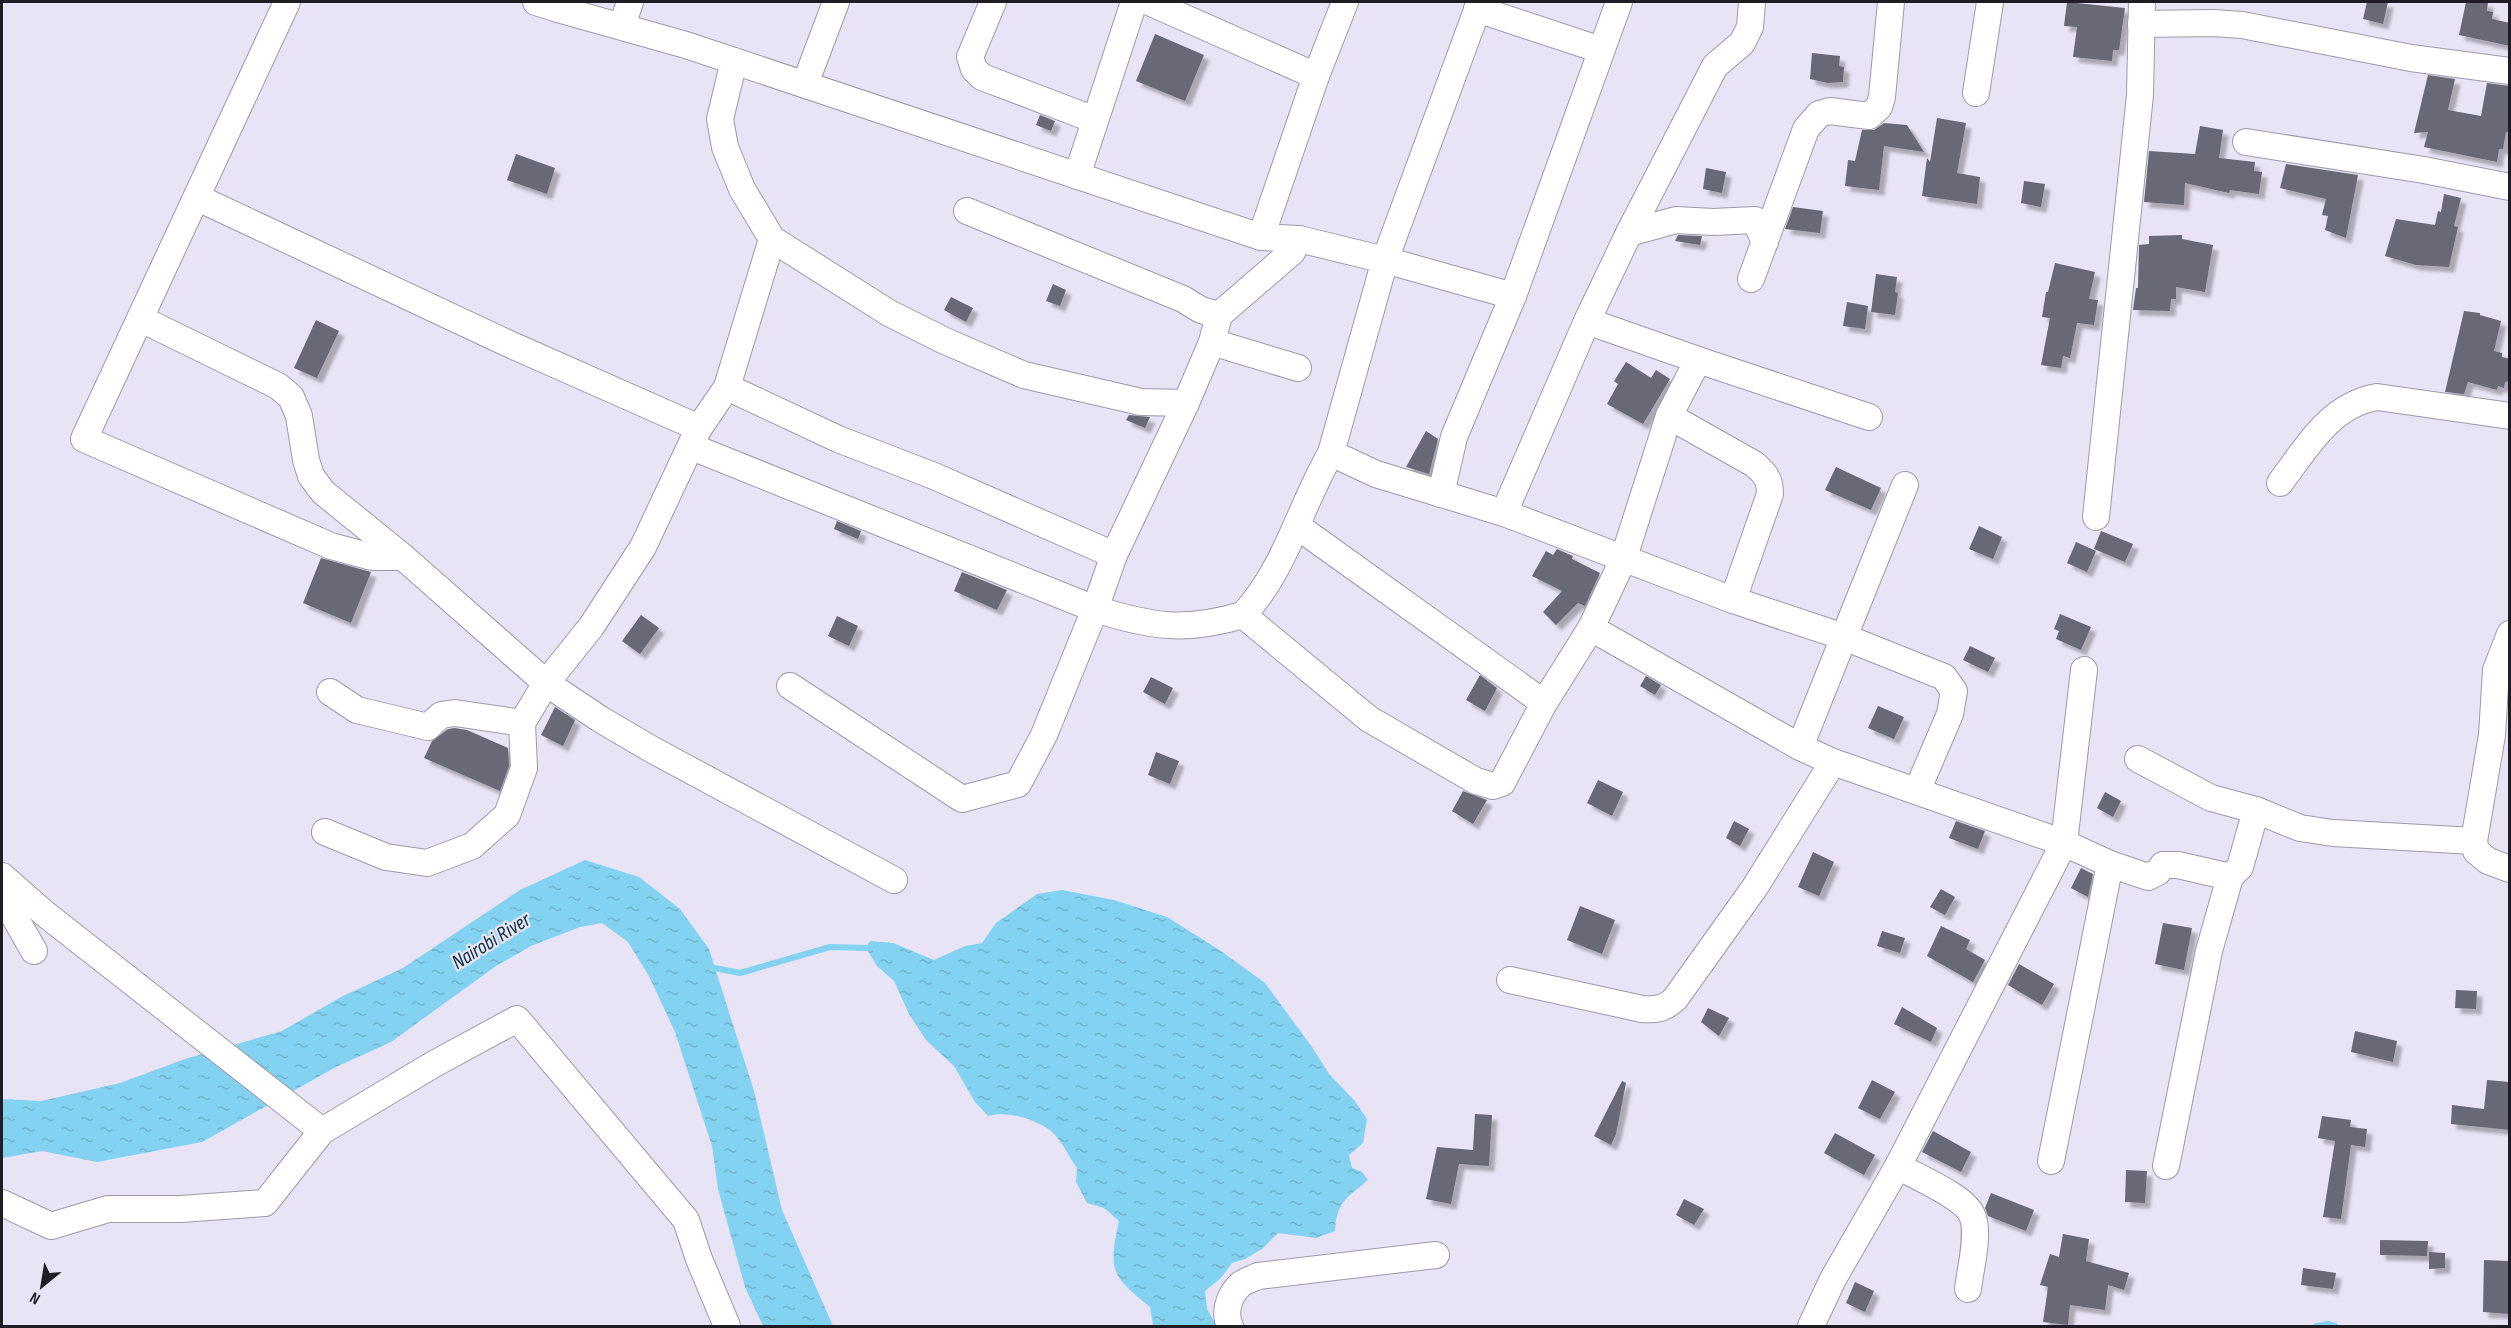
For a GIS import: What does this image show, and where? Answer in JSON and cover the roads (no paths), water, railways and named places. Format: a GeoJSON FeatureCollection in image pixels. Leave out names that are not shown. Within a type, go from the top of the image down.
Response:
{"type":"FeatureCollection","features":[{"type":"Feature","properties":{"kind":"street"},"geometry":{"type":"LineString","coordinates":[[288,2],[84,439],[331,546],[372,557],[403,557]]}},
{"type":"Feature","properties":{"kind":"street"},"geometry":{"type":"LineString","coordinates":[[622,26],[630,2]]}},
{"type":"Feature","properties":{"kind":"street"},"geometry":{"type":"LineString","coordinates":[[806,84],[836,2]]}},
{"type":"Feature","properties":{"kind":"street"},"geometry":{"type":"LineString","coordinates":[[993,2],[970,57],[974,69],[982,77],[1095,120]]}},
{"type":"Feature","properties":{"kind":"street"},"geometry":{"type":"LineString","coordinates":[[1077,176],[1134,2]]}},
{"type":"Feature","properties":{"kind":"street"},"geometry":{"type":"LineString","coordinates":[[1149,2],[1316,76]]}},
{"type":"Feature","properties":{"kind":"street"},"geometry":{"type":"LineString","coordinates":[[1261,237],[1316,76],[1345,2]]}},
{"type":"Feature","properties":{"kind":"street"},"geometry":{"type":"LineString","coordinates":[[1441,494],[1454,436],[1513,296],[1619,2]]}},
{"type":"Feature","properties":{"kind":"street"},"geometry":{"type":"LineString","coordinates":[[1504,513],[1587,321],[1629,233],[1715,66],[1742,43],[1750,27],[1752,2]]}},
{"type":"Feature","properties":{"kind":"street"},"geometry":{"type":"LineString","coordinates":[[1751,279],[1806,129],[1819,114],[1830,111],[1869,116],[1879,108],[1892,2]]}},
{"type":"Feature","properties":{"kind":"street"},"geometry":{"type":"LineString","coordinates":[[1976,93],[1990,2]]}},
{"type":"Feature","properties":{"kind":"street"},"geometry":{"type":"LineString","coordinates":[[551,4],[806,84],[1261,237],[1299,239],[1513,296]]}},
{"type":"Feature","properties":{"kind":"street"},"geometry":{"type":"LineString","coordinates":[[198,198],[507,343],[695,437],[1095,609],[1134,621],[1170,627],[1212,624],[1243,615],[1267,586],[1331,453],[1384,260],[1478,5],[1601,50]]}},
{"type":"Feature","properties":{"kind":"street"},"geometry":{"type":"LineString","coordinates":[[2096,517],[2138,118],[2141,13],[2242,25],[2411,58],[2510,71]]}},
{"type":"Feature","properties":{"kind":"street"},"geometry":{"type":"LineString","coordinates":[[734,61],[720,119],[724,147],[742,189],[772,239],[889,313],[945,341],[1024,375],[1141,402],[1186,403]]}},
{"type":"Feature","properties":{"kind":"street"},"geometry":{"type":"LineString","coordinates":[[2246,142],[2424,170],[2510,187]]}},
{"type":"Feature","properties":{"kind":"street"},"geometry":{"type":"LineString","coordinates":[[967,211],[1183,299],[1200,310],[1219,315]]}},
{"type":"Feature","properties":{"kind":"street"},"geometry":{"type":"LineString","coordinates":[[1629,233],[1676,220],[1713,222],[1755,220],[1765,242]]}},
{"type":"Feature","properties":{"kind":"street"},"geometry":{"type":"LineString","coordinates":[[325,832],[386,857],[428,863],[472,846],[507,815],[524,768],[522,723],[546,683],[591,627],[643,547],[695,437],[727,387],[772,239]]}},
{"type":"Feature","properties":{"kind":"street"},"geometry":{"type":"LineString","coordinates":[[790,686],[962,799],[1018,784],[1044,735],[1095,609],[1114,555],[1186,403],[1212,342],[1219,315],[1292,252],[1299,239]]}},
{"type":"Feature","properties":{"kind":"street"},"geometry":{"type":"LineString","coordinates":[[141,319],[278,386],[291,397],[299,416],[311,476],[323,492],[403,557],[546,683],[651,749],[894,880]]}},
{"type":"Feature","properties":{"kind":"street"},"geometry":{"type":"LineString","coordinates":[[1587,321],[1869,417]]}},
{"type":"Feature","properties":{"kind":"street"},"geometry":{"type":"LineString","coordinates":[[1212,342],[1298,368]]}},
{"type":"Feature","properties":{"kind":"street"},"geometry":{"type":"LineString","coordinates":[[1243,615],[1369,719],[1476,781],[1493,786],[1502,783],[1544,703],[1591,628],[1623,560],[1669,416],[1698,360]]}},
{"type":"Feature","properties":{"kind":"street"},"geometry":{"type":"LineString","coordinates":[[727,387],[838,439],[934,476],[1114,555]]}},
{"type":"Feature","properties":{"kind":"street"},"geometry":{"type":"LineString","coordinates":[[2280,483],[2321,429],[2339,411],[2360,400],[2377,397],[2510,416]]}},
{"type":"Feature","properties":{"kind":"street"},"geometry":{"type":"LineString","coordinates":[[1669,416],[1754,464],[1765,473],[1770,482],[1770,494],[1733,600]]}},
{"type":"Feature","properties":{"kind":"street"},"geometry":{"type":"LineString","coordinates":[[1331,453],[1376,474],[1504,513],[1623,560],[1844,637],[1944,677],[1954,691],[1950,714],[1917,791]]}},
{"type":"Feature","properties":{"kind":"street"},"geometry":{"type":"LineString","coordinates":[[1800,747],[1905,485]]}},
{"type":"Feature","properties":{"kind":"street"},"geometry":{"type":"LineString","coordinates":[[1297,526],[1544,703]]}},
{"type":"Feature","properties":{"kind":"street"},"geometry":{"type":"LineString","coordinates":[[1591,628],[1800,747],[1833,762],[2064,843],[2110,864],[2148,877],[2157,873],[2163,865],[2178,865],[2230,877]]}},
{"type":"Feature","properties":{"kind":"street"},"geometry":{"type":"LineString","coordinates":[[2510,634],[2503,646],[2496,670],[2501,738],[2474,841],[2476,851],[2488,861],[2510,869]]}},
{"type":"Feature","properties":{"kind":"street"},"geometry":{"type":"LineString","coordinates":[[1811,1326],[1833,1279],[1898,1166],[2064,843],[2084,670]]}},
{"type":"Feature","properties":{"kind":"street"},"geometry":{"type":"LineString","coordinates":[[330,692],[357,710],[428,727],[441,715],[455,712],[522,723]]}},
{"type":"Feature","properties":{"kind":"street"},"geometry":{"type":"LineString","coordinates":[[2138,759],[2211,798],[2256,810],[2300,828],[2333,833],[2474,841]]}},
{"type":"Feature","properties":{"kind":"street"},"geometry":{"type":"LineString","coordinates":[[1510,980],[1642,1009],[1656,1010],[1667,1007],[1755,887],[1833,762]]}},
{"type":"Feature","properties":{"kind":"street"},"geometry":{"type":"LineString","coordinates":[[2166,1166],[2209,951],[2230,877],[2240,867],[2256,810]]}},
{"type":"Feature","properties":{"kind":"street"},"geometry":{"type":"LineString","coordinates":[[2051,1161],[2110,864]]}},
{"type":"Feature","properties":{"kind":"street"},"geometry":{"type":"LineString","coordinates":[[2,876],[44,913],[322,1131]]}},
{"type":"Feature","properties":{"kind":"street"},"geometry":{"type":"LineString","coordinates":[[2,895],[34,951]]}},
{"type":"Feature","properties":{"kind":"street"},"geometry":{"type":"LineString","coordinates":[[2,1203],[51,1226],[108,1209],[181,1209],[265,1203],[322,1131],[434,1064],[517,1019],[686,1220],[699,1259],[728,1326]]}},
{"type":"Feature","properties":{"kind":"street"},"geometry":{"type":"LineString","coordinates":[[1898,1166],[1966,1204],[1973,1216],[1975,1233],[1968,1289]]}},
{"type":"Feature","properties":{"kind":"street"},"geometry":{"type":"LineString","coordinates":[[1230,1326],[1226,1316],[1231,1299],[1240,1285],[1258,1276],[1436,1255]]}},
{"type":"Feature","properties":{"kind":"water","name":"Nairobi River"},"geometry":{"type":"Polygon","coordinates":[[[585,860],[639,877],[680,909],[709,949],[754,1091],[782,1210],[833,1326],[763,1326],[745,1287],[718,1189],[712,1146],[675,1032],[649,976],[628,942],[602,923],[580,927],[531,946],[496,966],[391,1042],[336,1067],[202,1142],[97,1162],[42,1151],[2,1158],[2,1099],[41,1101],[120,1083],[185,1059],[282,1031],[341,997],[403,968],[520,890],[585,860]]]}},
{"type":"Feature","properties":{"kind":"water"},"geometry":{"type":"Polygon","coordinates":[[[1062,890],[1114,900],[1167,917],[1221,951],[1265,983],[1329,1074],[1354,1100],[1367,1119],[1363,1143],[1349,1155],[1352,1168],[1362,1172],[1368,1180],[1344,1201],[1338,1213],[1335,1231],[1316,1238],[1278,1233],[1262,1249],[1245,1259],[1232,1263],[1221,1278],[1205,1291],[1207,1309],[1217,1326],[1153,1326],[1150,1307],[1127,1287],[1116,1271],[1114,1251],[1119,1221],[1104,1208],[1087,1203],[1076,1182],[1077,1168],[1059,1140],[1052,1132],[1031,1120],[1004,1114],[988,1116],[975,1102],[954,1066],[926,1040],[909,1014],[894,981],[877,966],[866,948],[870,941],[893,943],[934,960],[965,946],[982,943],[996,923],[1037,894],[1062,890]]]}},
{"type":"Feature","properties":{"kind":"waterway"},"geometry":{"type":"LineString","coordinates":[[709,967],[740,973],[830,947],[866,948]]}},
{"type":"Feature","properties":{"kind":"waterway"},"geometry":{"type":"LineString","coordinates":[[2316,1326],[2328,1324],[2335,1326]]}}]}
